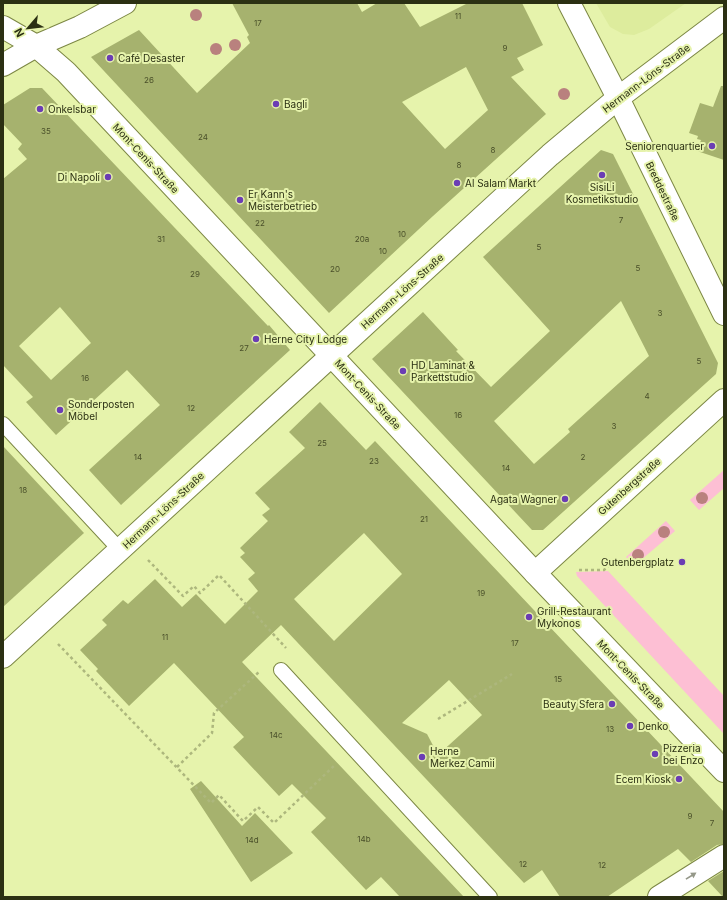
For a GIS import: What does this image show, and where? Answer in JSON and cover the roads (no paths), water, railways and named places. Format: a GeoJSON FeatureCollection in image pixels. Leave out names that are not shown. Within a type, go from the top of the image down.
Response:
{"type":"FeatureCollection","features":[{"type":"Feature","properties":{"kind":"street"},"geometry":{"type":"LineString","coordinates":[[3,65],[36,46],[80,27],[125,3]]}},
{"type":"Feature","properties":{"kind":"street","name":"Breddestraße"},"geometry":{"type":"LineString","coordinates":[[569,3],[618,98],[724,314]]}},
{"type":"Feature","properties":{"kind":"street","name":"Hermann-Löns-Straße"},"geometry":{"type":"LineString","coordinates":[[3,658],[550,155],[618,98],[724,18]]}},
{"type":"Feature","properties":{"kind":"street","name":"Mont-Cenis-Straße"},"geometry":{"type":"LineString","coordinates":[[3,27],[36,46],[66,72],[535,573],[724,771]]}},
{"type":"Feature","properties":{"kind":"street","name":"Gutenbergstraße"},"geometry":{"type":"LineString","coordinates":[[535,573],[724,400]]}},
{"type":"Feature","properties":{"kind":"street"},"geometry":{"type":"LineString","coordinates":[[659,897],[724,856]]}},
{"type":"Feature","properties":{"kind":"lane"},"geometry":{"type":"LineString","coordinates":[[3,424],[125,545]]}},
{"type":"Feature","properties":{"kind":"lane"},"geometry":{"type":"LineString","coordinates":[[282,672],[490,897]]}},
{"type":"Feature","properties":{"kind":"place","name":"Café Desaster"},"geometry":{"type":"Point","coordinates":[110,58]}},
{"type":"Feature","properties":{"kind":"place","name":"Bagli"},"geometry":{"type":"Point","coordinates":[276,104]}},
{"type":"Feature","properties":{"kind":"place","name":"Onkelsbar"},"geometry":{"type":"Point","coordinates":[40,109]}},
{"type":"Feature","properties":{"kind":"place","name":"Seniorenquartier"},"geometry":{"type":"Point","coordinates":[712,146]}},
{"type":"Feature","properties":{"kind":"place","name":"SisiLi Kosmetikstudio"},"geometry":{"type":"Point","coordinates":[602,175]}},
{"type":"Feature","properties":{"kind":"place","name":"Di Napoli"},"geometry":{"type":"Point","coordinates":[108,177]}},
{"type":"Feature","properties":{"kind":"place","name":"Al Salam Markt"},"geometry":{"type":"Point","coordinates":[457,183]}},
{"type":"Feature","properties":{"kind":"place","name":"Er Kann's Meisterbetrieb"},"geometry":{"type":"Point","coordinates":[240,200]}},
{"type":"Feature","properties":{"kind":"place","name":"Herne City Lodge"},"geometry":{"type":"Point","coordinates":[256,339]}},
{"type":"Feature","properties":{"kind":"place","name":"HD Laminat & Parkettstudio"},"geometry":{"type":"Point","coordinates":[403,371]}},
{"type":"Feature","properties":{"kind":"place","name":"Sonderposten Möbel"},"geometry":{"type":"Point","coordinates":[60,410]}},
{"type":"Feature","properties":{"kind":"place","name":"Agata Wagner"},"geometry":{"type":"Point","coordinates":[565,499]}},
{"type":"Feature","properties":{"kind":"place","name":"Gutenbergplatz"},"geometry":{"type":"Point","coordinates":[682,562]}},
{"type":"Feature","properties":{"kind":"place","name":"Grill-Restaurant Mykonos"},"geometry":{"type":"Point","coordinates":[529,617]}},
{"type":"Feature","properties":{"kind":"place","name":"Beauty Sfera"},"geometry":{"type":"Point","coordinates":[612,704]}},
{"type":"Feature","properties":{"kind":"place","name":"Denko"},"geometry":{"type":"Point","coordinates":[630,726]}},
{"type":"Feature","properties":{"kind":"place","name":"Pizzeria bei Enzo"},"geometry":{"type":"Point","coordinates":[655,754]}},
{"type":"Feature","properties":{"kind":"place","name":"Herne Merkez Camii"},"geometry":{"type":"Point","coordinates":[422,757]}},
{"type":"Feature","properties":{"kind":"place","name":"Ecem Kiosk"},"geometry":{"type":"Point","coordinates":[679,779]}}]}
